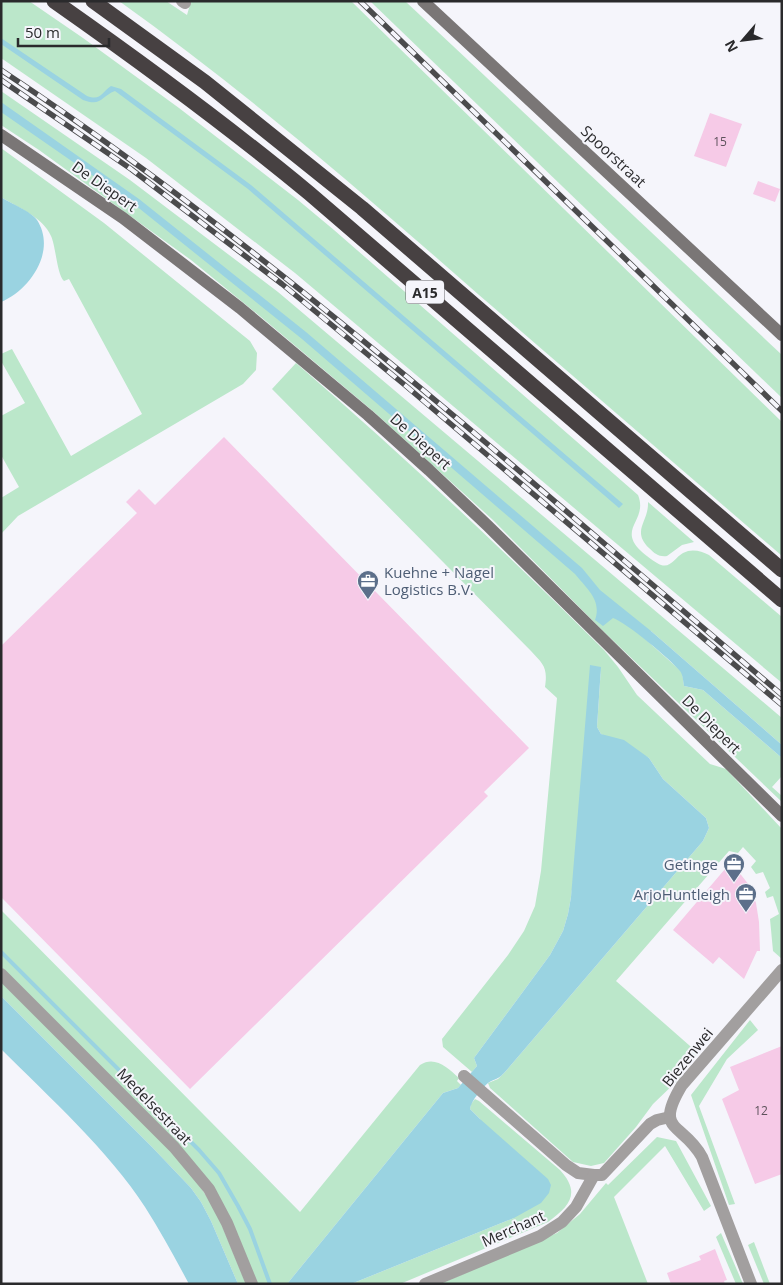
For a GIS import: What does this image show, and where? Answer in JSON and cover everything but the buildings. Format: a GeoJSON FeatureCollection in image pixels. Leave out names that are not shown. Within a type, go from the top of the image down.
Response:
{"type":"FeatureCollection","features":[{"type":"Feature","properties":{"kind":"highway","name":"A15"},"geometry":{"type":"LineString","coordinates":[[54,1],[168,82],[309,193],[782,600]]}},
{"type":"Feature","properties":{"kind":"highway","name":"A15"},"geometry":{"type":"LineString","coordinates":[[93,1],[204,82],[362,208],[782,570]]}},
{"type":"Feature","properties":{"kind":"main road","name":"Spoorstraat"},"geometry":{"type":"LineString","coordinates":[[423,1],[782,335]]}},
{"type":"Feature","properties":{"kind":"main road","name":"De Diepert"},"geometry":{"type":"LineString","coordinates":[[1,134],[123,218],[240,308],[368,415],[488,526],[782,816]]}},
{"type":"Feature","properties":{"kind":"street","name":"Biezenwei"},"geometry":{"type":"LineString","coordinates":[[670,1117],[671,1105],[682,1085],[782,970]]}},
{"type":"Feature","properties":{"kind":"street","name":"Medelsestraat"},"geometry":{"type":"LineString","coordinates":[[1,974],[174,1147],[209,1189],[227,1223],[252,1284]]}},
{"type":"Feature","properties":{"kind":"street"},"geometry":{"type":"LineString","coordinates":[[464,1076],[566,1165],[578,1173],[594,1175]]}},
{"type":"Feature","properties":{"kind":"street","name":"Merchant"},"geometry":{"type":"LineString","coordinates":[[425,1284],[540,1236],[562,1222],[576,1207],[594,1175],[602,1175],[650,1124],[670,1117]]}},
{"type":"Feature","properties":{"kind":"street"},"geometry":{"type":"LineString","coordinates":[[670,1117],[676,1129],[693,1144],[702,1157],[751,1284]]}},
{"type":"Feature","properties":{"kind":"green space"},"geometry":{"type":"Polygon","coordinates":[[[1,1],[29,1],[83,38],[179,108],[334,230],[638,495],[639,514],[632,535],[634,543],[642,552],[657,563],[665,566],[669,565],[686,551],[696,551],[709,555],[782,617],[782,683],[295,273],[146,158],[1,58],[1,1]]]}},
{"type":"Feature","properties":{"kind":"green space"},"geometry":{"type":"Polygon","coordinates":[[[119,1],[166,1],[187,15],[191,1],[351,1],[782,422],[782,556],[303,144],[166,35],[119,1]]]}},
{"type":"Feature","properties":{"kind":"green space"},"geometry":{"type":"Polygon","coordinates":[[[370,1],[405,1],[782,355],[782,398],[370,1]]]}},
{"type":"Feature","properties":{"kind":"green space"},"geometry":{"type":"Polygon","coordinates":[[[1,91],[130,180],[278,292],[782,718],[782,745],[651,631],[644,638],[682,672],[684,686],[703,690],[782,758],[782,776],[772,787],[782,796],[782,802],[600,628],[493,520],[374,412],[191,260],[39,150],[1,125],[1,91]]]}},
{"type":"Feature","properties":{"kind":"green space"},"geometry":{"type":"Polygon","coordinates":[[[1,148],[104,223],[250,341],[257,353],[256,370],[243,384],[18,516],[1,534],[1,498],[19,487],[1,455],[1,416],[25,403],[1,361],[1,354],[12,349],[71,456],[142,414],[69,279],[64,281],[62,278],[53,241],[47,229],[29,213],[1,197],[1,148]]]}},
{"type":"Feature","properties":{"kind":"green space"},"geometry":{"type":"Polygon","coordinates":[[[296,363],[414,468],[491,540],[604,650],[637,695],[710,764],[726,769],[782,829],[782,959],[773,951],[770,919],[779,914],[773,896],[767,898],[765,892],[770,888],[763,872],[756,874],[751,867],[756,861],[743,847],[738,853],[729,851],[616,981],[698,1053],[678,1080],[653,1104],[636,1127],[604,1163],[591,1166],[573,1162],[490,1088],[488,1083],[498,1079],[505,1072],[703,841],[709,828],[706,818],[663,779],[649,758],[601,734],[597,727],[601,667],[571,897],[563,931],[550,955],[474,1058],[477,1066],[472,1072],[443,1047],[442,1039],[508,955],[524,931],[535,906],[541,871],[557,698],[545,687],[546,675],[544,666],[535,655],[272,389],[296,363]]]}},
{"type":"Feature","properties":{"kind":"green space"},"geometry":{"type":"Polygon","coordinates":[[[648,502],[694,542],[682,545],[667,556],[653,552],[641,536],[648,502]]]}},
{"type":"Feature","properties":{"kind":"green space"},"geometry":{"type":"Polygon","coordinates":[[[1,910],[300,1212],[420,1065],[431,1061],[441,1064],[459,1078],[457,1081],[461,1085],[458,1088],[443,1093],[287,1284],[257,1284],[238,1235],[173,1140],[1,967],[1,910]]]}},
{"type":"Feature","properties":{"kind":"green space"},"geometry":{"type":"Polygon","coordinates":[[[1,979],[174,1154],[194,1177],[216,1211],[246,1284],[238,1284],[211,1221],[191,1188],[1,996],[1,979]]]}},
{"type":"Feature","properties":{"kind":"green space"},"geometry":{"type":"Polygon","coordinates":[[[750,1020],[758,1030],[727,1059],[699,1106],[735,1204],[729,1205],[691,1095],[750,1020]]]}},
{"type":"Feature","properties":{"kind":"green space"},"geometry":{"type":"Polygon","coordinates":[[[475,1099],[560,1170],[570,1186],[570,1199],[567,1205],[548,1222],[400,1284],[351,1284],[514,1218],[480,1119],[470,1109],[475,1099]]]}},
{"type":"Feature","properties":{"kind":"green space"},"geometry":{"type":"Polygon","coordinates":[[[657,1137],[676,1141],[711,1206],[704,1211],[665,1146],[614,1197],[648,1284],[440,1284],[557,1233],[580,1214],[606,1183],[608,1185],[657,1137]]]}},
{"type":"Feature","properties":{"kind":"green space"},"geometry":{"type":"Polygon","coordinates":[[[721,1233],[743,1284],[736,1284],[716,1237],[721,1233]]]}},
{"type":"Feature","properties":{"kind":"green space"},"geometry":{"type":"Polygon","coordinates":[[[754,1242],[770,1284],[764,1284],[748,1245],[754,1242]]]}},
{"type":"Feature","properties":{"kind":"water"},"geometry":{"type":"Polygon","coordinates":[[[1,38],[87,96],[98,97],[111,86],[121,89],[251,185],[623,504],[619,508],[248,189],[115,91],[98,102],[83,100],[1,44],[1,38]]]}},
{"type":"Feature","properties":{"kind":"water"},"geometry":{"type":"Polygon","coordinates":[[[1,102],[139,199],[306,332],[582,568],[600,590],[651,631],[782,745],[782,758],[703,690],[684,686],[680,671],[675,665],[638,634],[613,618],[603,626],[595,620],[597,606],[595,601],[575,574],[302,339],[135,205],[1,112],[1,102]]]}},
{"type":"Feature","properties":{"kind":"water"},"geometry":{"type":"Polygon","coordinates":[[[1,197],[26,211],[37,220],[44,244],[42,256],[30,279],[12,296],[1,302],[1,197]]]}},
{"type":"Feature","properties":{"kind":"water"},"geometry":{"type":"Polygon","coordinates":[[[590,665],[601,667],[597,727],[601,734],[624,740],[649,758],[663,779],[706,818],[709,828],[703,841],[505,1072],[500,1077],[490,1081],[472,1102],[470,1109],[548,1179],[551,1185],[549,1193],[541,1203],[514,1218],[351,1284],[287,1284],[443,1093],[458,1088],[477,1066],[474,1058],[550,955],[563,931],[571,897],[590,665]]]}},
{"type":"Feature","properties":{"kind":"water"},"geometry":{"type":"Polygon","coordinates":[[[1,996],[191,1188],[211,1221],[238,1284],[189,1284],[145,1207],[114,1165],[78,1125],[1,1049],[1,996]]]}},
{"type":"Feature","properties":{"kind":"waterway"},"geometry":{"type":"LineString","coordinates":[[1,952],[199,1150],[219,1173],[250,1229],[270,1284]]}},
{"type":"Feature","properties":{"kind":"railway"},"geometry":{"type":"LineString","coordinates":[[360,1],[782,411]]}},
{"type":"Feature","properties":{"kind":"railway"},"geometry":{"type":"LineString","coordinates":[[1,70],[128,158],[252,251],[312,299],[491,447],[782,695]]}},
{"type":"Feature","properties":{"kind":"railway"},"geometry":{"type":"LineString","coordinates":[[1,80],[131,169],[282,284],[406,386],[782,705]]}},
{"type":"Feature","properties":{"kind":"place","name":"Kuehne + Nagel Logistics B.V."},"geometry":{"type":"Point","coordinates":[368,600]}},
{"type":"Feature","properties":{"kind":"place","name":"Getinge"},"geometry":{"type":"Point","coordinates":[734,883]}},
{"type":"Feature","properties":{"kind":"place","name":"ArjoHuntleigh"},"geometry":{"type":"Point","coordinates":[746,913]}}]}
